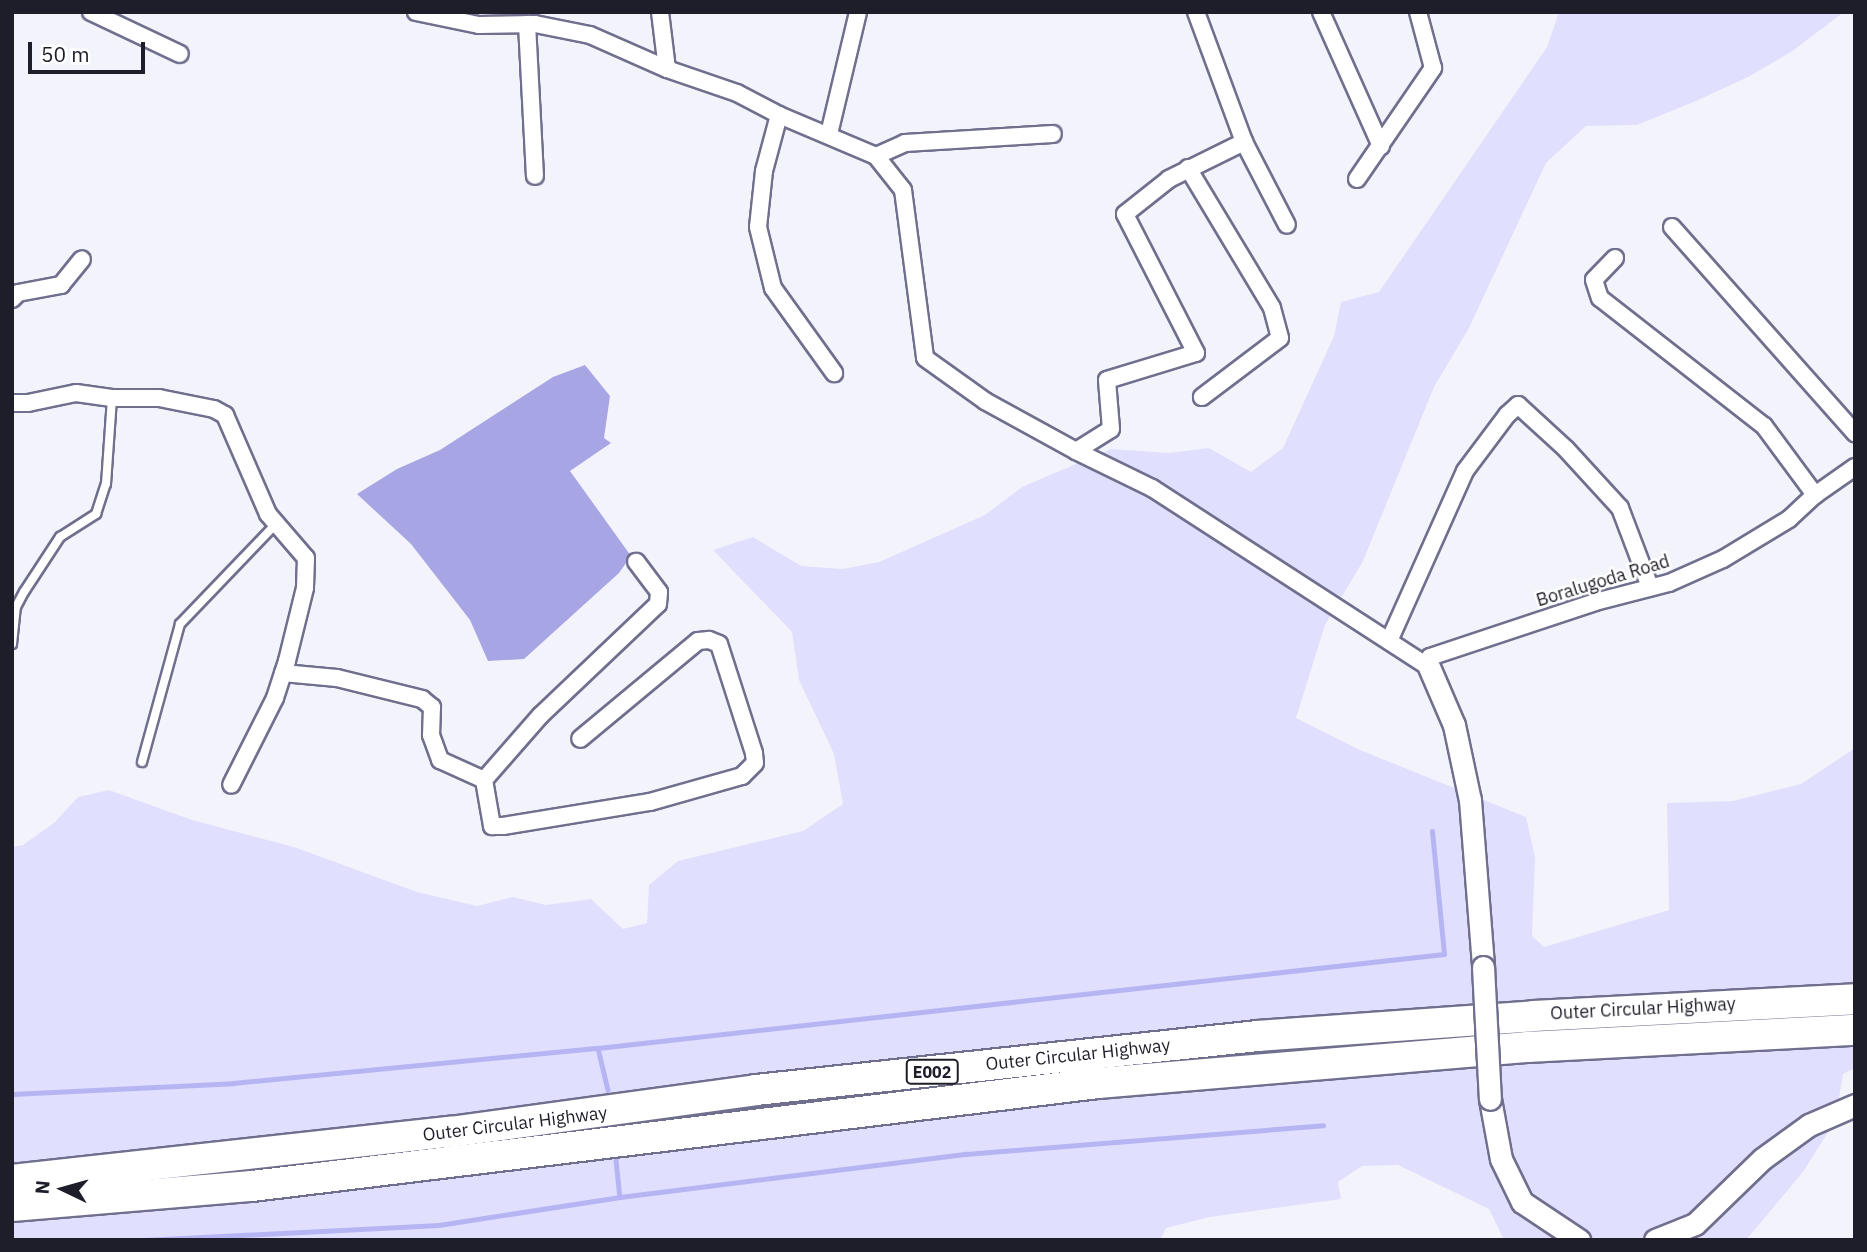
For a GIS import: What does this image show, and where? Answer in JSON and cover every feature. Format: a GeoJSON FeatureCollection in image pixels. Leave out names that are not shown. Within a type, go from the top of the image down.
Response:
{"type":"FeatureCollection","features":[{"type":"Feature","properties":{"kind":"highway","name":"Outer Circular Highway"},"geometry":{"type":"LineString","coordinates":[[12,1180],[450,1132],[756,1090],[1258,1036],[1534,1016],[1855,999]]}},
{"type":"Feature","properties":{"kind":"highway","name":"Outer Circular Highway"},"geometry":{"type":"LineString","coordinates":[[12,1206],[251,1186],[1098,1083],[1528,1047],[1855,1030]]}},
{"type":"Feature","properties":{"kind":"street"},"geometry":{"type":"LineString","coordinates":[[91,12],[180,54]]}},
{"type":"Feature","properties":{"kind":"street"},"geometry":{"type":"LineString","coordinates":[[660,12],[667,69]]}},
{"type":"Feature","properties":{"kind":"street"},"geometry":{"type":"LineString","coordinates":[[829,134],[858,12]]}},
{"type":"Feature","properties":{"kind":"street"},"geometry":{"type":"LineString","coordinates":[[1196,12],[1244,142],[1287,225]]}},
{"type":"Feature","properties":{"kind":"street"},"geometry":{"type":"LineString","coordinates":[[1321,12],[1381,146]]}},
{"type":"Feature","properties":{"kind":"street"},"geometry":{"type":"LineString","coordinates":[[1357,179],[1433,68],[1418,12]]}},
{"type":"Feature","properties":{"kind":"street"},"geometry":{"type":"LineString","coordinates":[[420,13],[479,25],[532,20],[590,35],[667,69],[737,93],[779,115],[876,156],[903,190],[925,358],[985,401],[1076,452],[1152,488],[1429,667],[1454,725],[1470,800],[1490,1099],[1502,1159],[1522,1202],[1579,1240]]}},
{"type":"Feature","properties":{"kind":"street"},"geometry":{"type":"LineString","coordinates":[[532,20],[535,176]]}},
{"type":"Feature","properties":{"kind":"street"},"geometry":{"type":"LineString","coordinates":[[779,115],[764,171],[758,227],[773,288],[834,373]]}},
{"type":"Feature","properties":{"kind":"street"},"geometry":{"type":"LineString","coordinates":[[876,156],[905,143],[1053,134]]}},
{"type":"Feature","properties":{"kind":"street"},"geometry":{"type":"LineString","coordinates":[[1076,452],[1111,429],[1107,380],[1196,353],[1125,214],[1188,167],[1244,142]]}},
{"type":"Feature","properties":{"kind":"street"},"geometry":{"type":"LineString","coordinates":[[1188,167],[1272,308],[1280,338],[1202,397]]}},
{"type":"Feature","properties":{"kind":"street"},"geometry":{"type":"LineString","coordinates":[[1672,226],[1855,433]]}},
{"type":"Feature","properties":{"kind":"street"},"geometry":{"type":"LineString","coordinates":[[1615,258],[1594,280],[1600,298],[1763,426],[1815,495]]}},
{"type":"Feature","properties":{"kind":"street"},"geometry":{"type":"LineString","coordinates":[[12,299],[18,293],[61,285],[82,259]]}},
{"type":"Feature","properties":{"kind":"street"},"geometry":{"type":"LineString","coordinates":[[12,402],[28,403],[76,393],[112,398],[159,398],[214,409],[225,415],[268,514],[306,558],[306,588],[284,673],[275,698],[231,785]]}},
{"type":"Feature","properties":{"kind":"street"},"geometry":{"type":"LineString","coordinates":[[1389,641],[1465,471],[1507,415],[1518,405],[1566,449],[1620,508],[1650,587]]}},
{"type":"Feature","properties":{"kind":"street","name":"Boralugoda Road"},"geometry":{"type":"LineString","coordinates":[[1429,667],[1430,657],[1669,583],[1723,559],[1789,519],[1815,495],[1855,467]]}},
{"type":"Feature","properties":{"kind":"street"},"geometry":{"type":"LineString","coordinates":[[484,780],[541,715],[658,604],[659,592],[636,562]]}},
{"type":"Feature","properties":{"kind":"street"},"geometry":{"type":"LineString","coordinates":[[484,780],[492,825],[503,827],[650,802],[742,776],[755,763],[719,644],[709,640],[698,641],[580,739]]}},
{"type":"Feature","properties":{"kind":"street"},"geometry":{"type":"LineString","coordinates":[[284,673],[337,678],[422,699],[432,707],[431,735],[440,760],[484,780]]}},
{"type":"Feature","properties":{"kind":"street"},"geometry":{"type":"LineString","coordinates":[[1655,1240],[1695,1224],[1762,1159],[1808,1125],[1855,1105]]}},
{"type":"Feature","properties":{"kind":"lane"},"geometry":{"type":"LineString","coordinates":[[12,644],[14,606],[60,537],[96,513],[106,484],[112,398]]}},
{"type":"Feature","properties":{"kind":"lane"},"geometry":{"type":"LineString","coordinates":[[142,762],[180,624],[276,524]]}},
{"type":"Feature","properties":{"kind":"shaded area"},"geometry":{"type":"Polygon","coordinates":[[[1559,12],[1844,12],[1791,52],[1748,77],[1696,101],[1637,125],[1586,126],[1546,163],[1469,328],[1434,387],[1363,561],[1325,625],[1296,718],[1360,750],[1526,817],[1535,857],[1532,936],[1544,947],[1669,910],[1667,803],[1733,801],[1801,784],[1855,748],[1855,1068],[1843,1074],[1835,1121],[1803,1172],[1746,1240],[1504,1240],[1489,1209],[1398,1165],[1362,1166],[1338,1182],[1341,1199],[1210,1217],[1166,1228],[1160,1240],[12,1240],[12,847],[23,845],[55,822],[78,797],[109,790],[192,820],[294,847],[417,892],[477,906],[513,897],[546,905],[591,899],[623,929],[647,923],[649,885],[678,861],[803,831],[843,804],[834,754],[799,680],[792,632],[713,550],[753,537],[801,566],[843,569],[879,562],[985,515],[1022,487],[1111,449],[1169,453],[1209,448],[1251,472],[1283,448],[1334,336],[1341,302],[1379,292],[1547,47],[1559,12]]]}},
{"type":"Feature","properties":{"kind":"shaded area"},"geometry":{"type":"Polygon","coordinates":[[[585,365],[610,396],[604,438],[611,443],[570,471],[631,556],[619,573],[524,659],[488,661],[470,620],[411,544],[357,494],[397,469],[440,450],[553,377],[585,365]]]}},
{"type":"Feature","properties":{"kind":"waterway"},"geometry":{"type":"LineString","coordinates":[[12,1094],[233,1083],[598,1048],[1444,954],[1432,832]]}},
{"type":"Feature","properties":{"kind":"waterway"},"geometry":{"type":"LineString","coordinates":[[598,1048],[608,1090]]}},
{"type":"Feature","properties":{"kind":"waterway"},"geometry":{"type":"LineString","coordinates":[[144,1240],[439,1225],[620,1197],[966,1154],[1323,1125]]}},
{"type":"Feature","properties":{"kind":"waterway"},"geometry":{"type":"LineString","coordinates":[[616,1160],[620,1197]]}}]}
